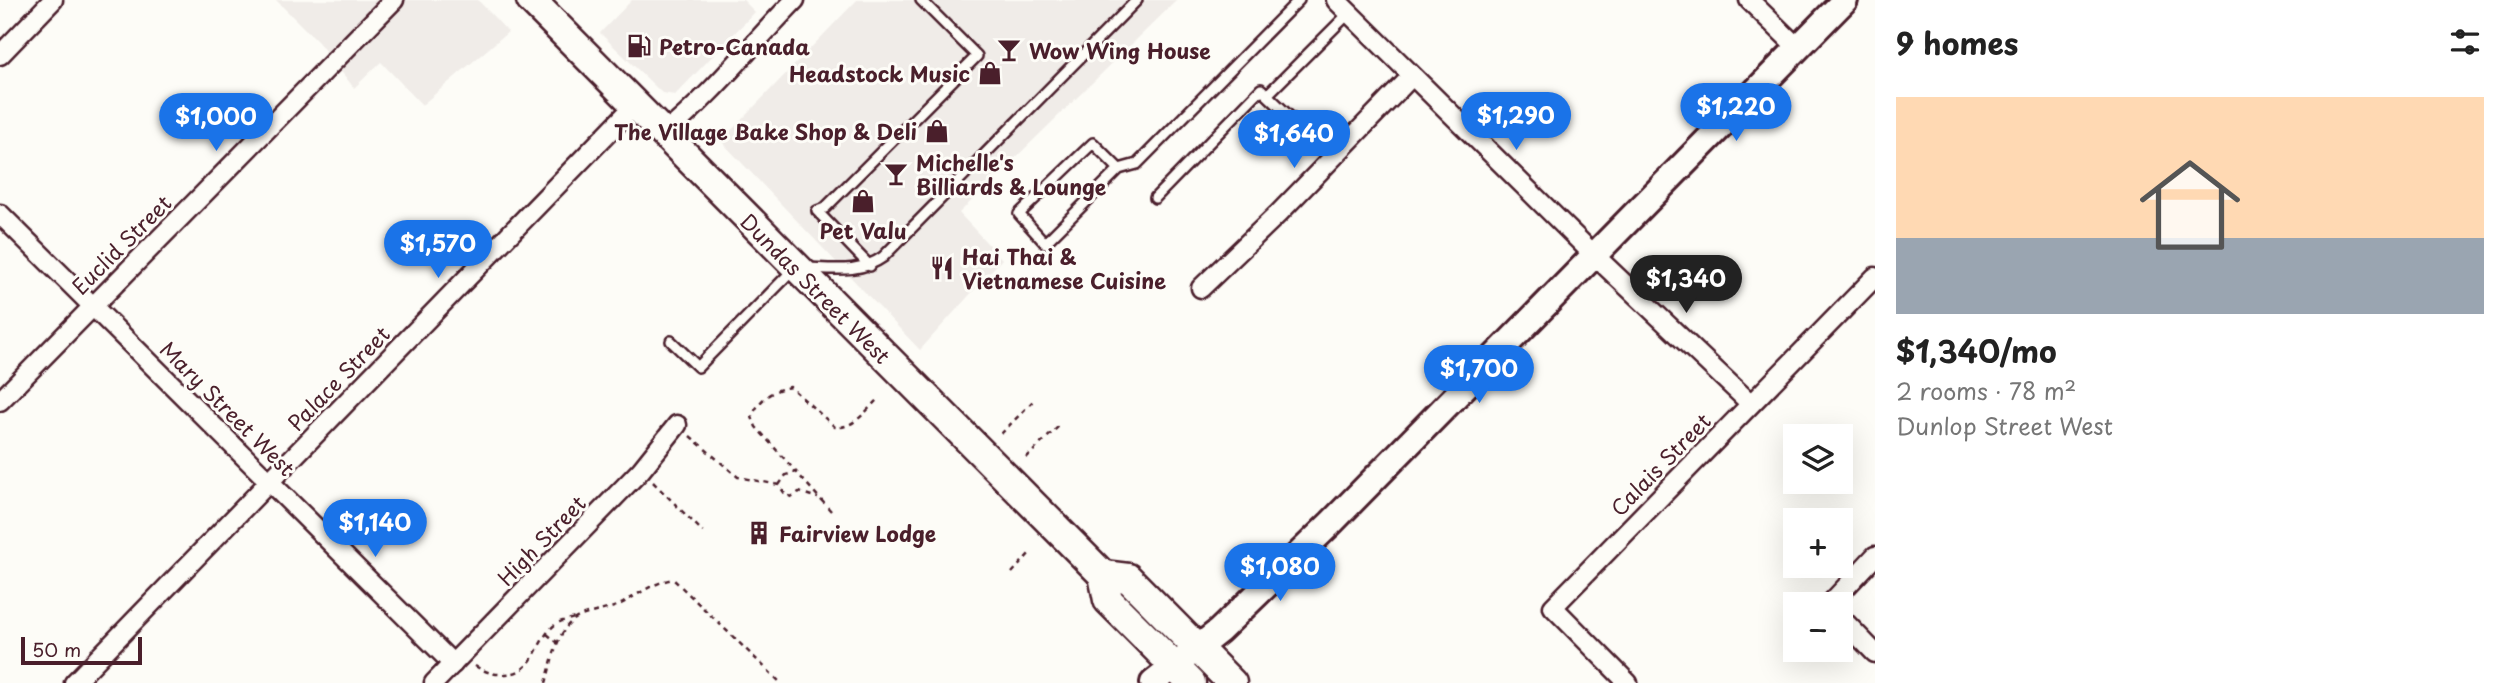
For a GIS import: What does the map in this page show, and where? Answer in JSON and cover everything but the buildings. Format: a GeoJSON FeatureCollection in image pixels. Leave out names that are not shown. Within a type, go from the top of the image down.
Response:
{"type":"FeatureCollection","features":[{"type":"Feature","properties":{"kind":"main road","name":"Dundas Street West"},"geometry":{"type":"LineString","coordinates":[[531,0],[1103,575],[1108,600],[1173,678]]}},
{"type":"Feature","properties":{"kind":"main road","name":"Dundas Street West"},"geometry":{"type":"LineString","coordinates":[[1103,575],[1128,578],[1232,683]]}},
{"type":"Feature","properties":{"kind":"street"},"geometry":{"type":"LineString","coordinates":[[0,55],[53,0]]}},
{"type":"Feature","properties":{"kind":"street","name":"Euclid Street"},"geometry":{"type":"LineString","coordinates":[[0,401],[394,0]]}},
{"type":"Feature","properties":{"kind":"street"},"geometry":{"type":"LineString","coordinates":[[664,134],[717,86],[754,42],[795,0]]}},
{"type":"Feature","properties":{"kind":"street"},"geometry":{"type":"LineString","coordinates":[[1749,0],[1798,48]]}},
{"type":"Feature","properties":{"kind":"street"},"geometry":{"type":"LineString","coordinates":[[1173,678],[1198,648],[1331,523],[1845,0]]}},
{"type":"Feature","properties":{"kind":"street"},"geometry":{"type":"LineString","coordinates":[[1342,6],[1594,255],[1750,403]]}},
{"type":"Feature","properties":{"kind":"street"},"geometry":{"type":"LineString","coordinates":[[1201,288],[1412,76]]}},
{"type":"Feature","properties":{"kind":"street","name":"Palace Street"},"geometry":{"type":"LineString","coordinates":[[74,683],[635,105]]}},
{"type":"Feature","properties":{"kind":"street","name":"Mary Street West"},"geometry":{"type":"LineString","coordinates":[[0,214],[453,664]]}},
{"type":"Feature","properties":{"kind":"street","name":"Calais Street"},"geometry":{"type":"LineString","coordinates":[[1628,683],[1553,607],[1875,277]]}},
{"type":"Feature","properties":{"kind":"street","name":"High Street"},"geometry":{"type":"LineString","coordinates":[[435,683],[641,470],[677,425]]}},
{"type":"Feature","properties":{"kind":"street"},"geometry":{"type":"LineString","coordinates":[[1841,592],[1875,556]]}},
{"type":"Feature","properties":{"kind":"street"},"geometry":{"type":"LineString","coordinates":[[1853,630],[1875,653]]}},
{"type":"Feature","properties":{"kind":"lane"},"geometry":{"type":"LineString","coordinates":[[870,266],[817,211],[825,208],[977,56],[921,0]]}},
{"type":"Feature","properties":{"kind":"lane"},"geometry":{"type":"LineString","coordinates":[[671,341],[698,367],[796,267],[841,269],[870,266],[883,257],[1137,0]]}},
{"type":"Feature","properties":{"kind":"lane"},"geometry":{"type":"LineString","coordinates":[[1119,169],[1093,142],[1019,214],[1045,243],[1119,169],[1137,164],[1299,0]]}},
{"type":"Feature","properties":{"kind":"lane"},"geometry":{"type":"LineString","coordinates":[[1268,94],[1342,6]]}},
{"type":"Feature","properties":{"kind":"lane"},"geometry":{"type":"LineString","coordinates":[[1155,198],[1261,89],[1333,158]]}},
{"type":"Feature","properties":{"kind":"path"},"geometry":{"type":"LineString","coordinates":[[831,510],[756,427],[752,416],[756,407],[774,390],[790,387],[835,427],[844,428],[852,424],[877,400]]}},
{"type":"Feature","properties":{"kind":"path"},"geometry":{"type":"LineString","coordinates":[[1001,433],[1034,400]]}},
{"type":"Feature","properties":{"kind":"path"},"geometry":{"type":"LineString","coordinates":[[677,425],[738,477],[779,485],[785,494],[791,497],[799,492],[821,499]]}},
{"type":"Feature","properties":{"kind":"path"},"geometry":{"type":"LineString","coordinates":[[1026,458],[1059,426]]}},
{"type":"Feature","properties":{"kind":"path"},"geometry":{"type":"LineString","coordinates":[[641,470],[703,532]]}},
{"type":"Feature","properties":{"kind":"path"},"geometry":{"type":"LineString","coordinates":[[779,485],[786,475],[796,472]]}},
{"type":"Feature","properties":{"kind":"path"},"geometry":{"type":"LineString","coordinates":[[1012,573],[1030,553]]}},
{"type":"Feature","properties":{"kind":"path"},"geometry":{"type":"LineString","coordinates":[[474,665],[494,675],[512,674],[527,667],[557,623],[621,604],[647,587],[673,579],[781,683]]}},
{"type":"Feature","properties":{"kind":"path"},"geometry":{"type":"LineString","coordinates":[[546,683],[558,643],[577,617]]}},
{"type":"Feature","properties":{"kind":"path"},"geometry":{"type":"LineString","coordinates":[[547,634],[558,643]]}},
{"type":"Feature","properties":{"kind":"shaded area"},"geometry":{"type":"Polygon","coordinates":[[[276,0],[478,0],[508,32],[422,105],[381,62],[354,88],[318,42],[276,0]]]}},
{"type":"Feature","properties":{"kind":"shaded area"},"geometry":{"type":"Polygon","coordinates":[[[632,0],[743,0],[755,12],[675,95],[662,93],[600,33],[632,0]]]}},
{"type":"Feature","properties":{"kind":"shaded area"},"geometry":{"type":"Polygon","coordinates":[[[857,0],[1177,0],[959,213],[1002,259],[920,350],[721,141],[857,0]]]}},
{"type":"Feature","properties":{"kind":"place","name":"Petro-Canada"},"geometry":{"type":"Point","coordinates":[639,46]}},
{"type":"Feature","properties":{"kind":"place","name":"Wow Wing House"},"geometry":{"type":"Point","coordinates":[1009,50]}},
{"type":"Feature","properties":{"kind":"place","name":"Headstock Music"},"geometry":{"type":"Point","coordinates":[990,73]}},
{"type":"Feature","properties":{"kind":"place","name":"The Village Bake Shop & Deli"},"geometry":{"type":"Point","coordinates":[937,131]}},
{"type":"Feature","properties":{"kind":"place","name":"Michelle's Billiards & Lounge"},"geometry":{"type":"Point","coordinates":[896,174]}},
{"type":"Feature","properties":{"kind":"place","name":"Pet Valu"},"geometry":{"type":"Point","coordinates":[863,201]}},
{"type":"Feature","properties":{"kind":"place","name":"Hai Thai & Vietnamese Cuisine"},"geometry":{"type":"Point","coordinates":[942,268]}},
{"type":"Feature","properties":{"kind":"place","name":"Fairview Lodge"},"geometry":{"type":"Point","coordinates":[759,533]}}]}
